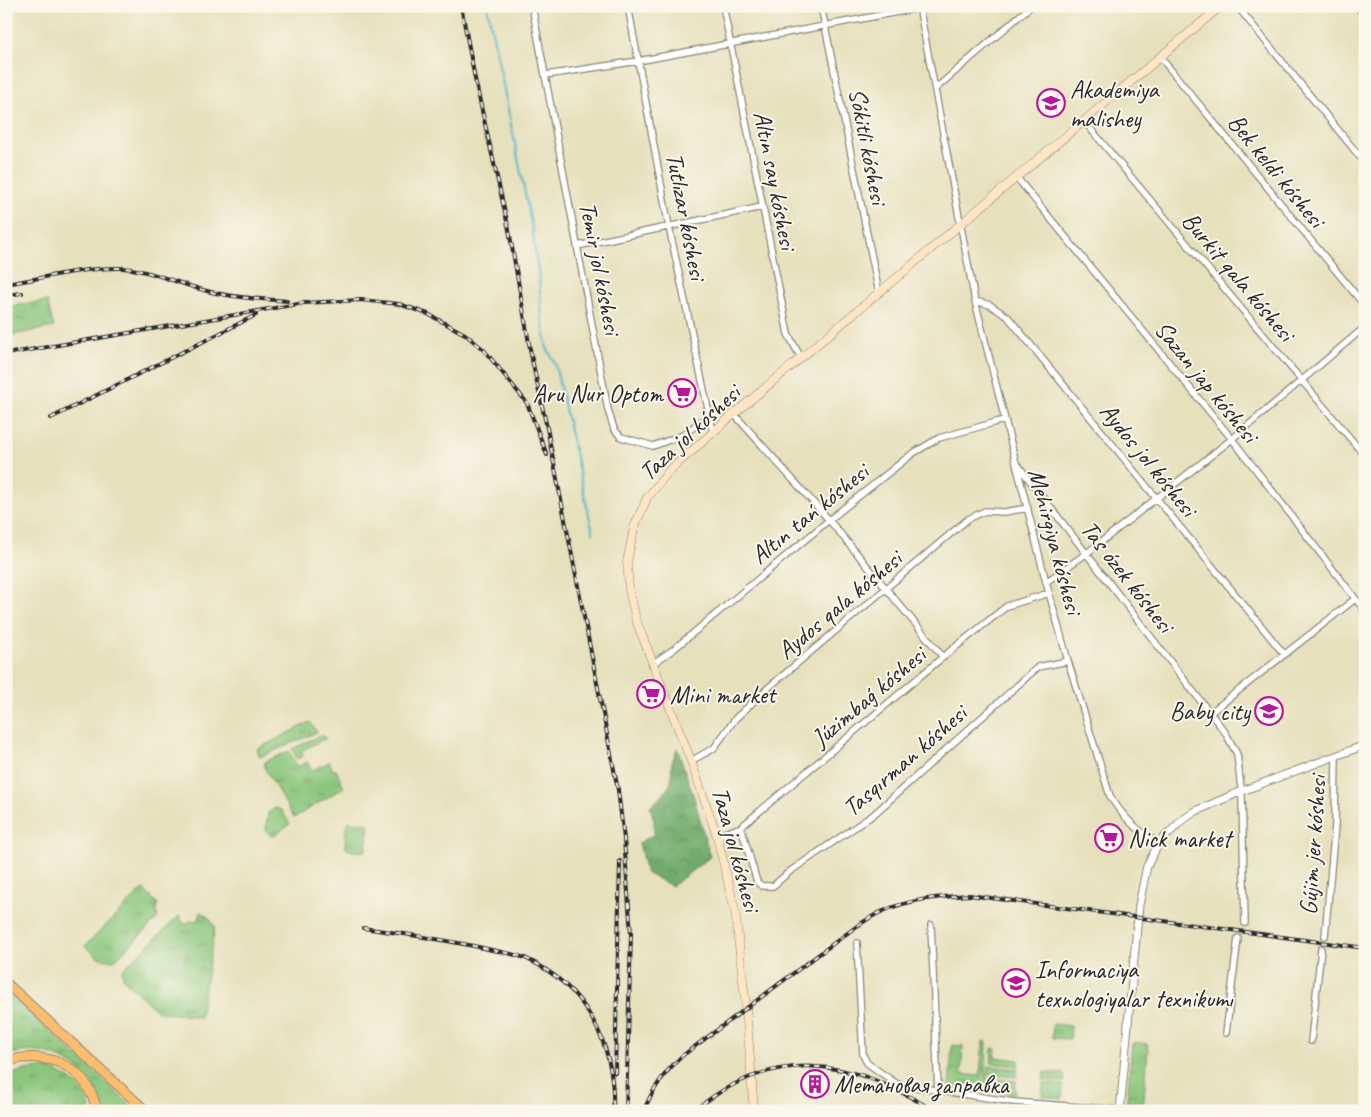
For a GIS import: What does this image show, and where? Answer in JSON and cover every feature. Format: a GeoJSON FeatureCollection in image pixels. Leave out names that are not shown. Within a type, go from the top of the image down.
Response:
{"type":"FeatureCollection","features":[{"type":"Feature","properties":{"kind":"highway"},"geometry":{"type":"LineString","coordinates":[[6,983],[146,1111]]}},
{"type":"Feature","properties":{"kind":"highway"},"geometry":{"type":"LineString","coordinates":[[6,1061],[26,1057],[48,1059],[60,1063],[69,1068],[82,1080],[94,1098],[97,1111]]}},
{"type":"Feature","properties":{"kind":"main road","name":"Taza jol kóshesi"},"geometry":{"type":"LineString","coordinates":[[754,1111],[746,1007],[735,911],[717,836],[691,761],[636,620],[629,589],[627,562],[634,528],[647,498],[670,470],[734,414],[1221,6]]}},
{"type":"Feature","properties":{"kind":"street","name":"Temir jol kóshesi"},"geometry":{"type":"LineString","coordinates":[[532,6],[608,410],[614,429],[621,437],[653,446],[683,435],[708,416]]}},
{"type":"Feature","properties":{"kind":"street","name":"Tutlızar kóshesi"},"geometry":{"type":"LineString","coordinates":[[628,6],[669,227],[708,416],[713,432]]}},
{"type":"Feature","properties":{"kind":"street","name":"Altın say kóshesi"},"geometry":{"type":"LineString","coordinates":[[722,6],[788,334],[801,358]]}},
{"type":"Feature","properties":{"kind":"street","name":"Sókitli kóshesi"},"geometry":{"type":"LineString","coordinates":[[821,6],[879,293]]}},
{"type":"Feature","properties":{"kind":"street"},"geometry":{"type":"LineString","coordinates":[[935,89],[1031,6]]}},
{"type":"Feature","properties":{"kind":"street"},"geometry":{"type":"LineString","coordinates":[[1237,6],[1365,163]]}},
{"type":"Feature","properties":{"kind":"street"},"geometry":{"type":"LineString","coordinates":[[1357,6],[1365,16]]}},
{"type":"Feature","properties":{"kind":"street"},"geometry":{"type":"LineString","coordinates":[[546,75],[638,60],[919,7]]}},
{"type":"Feature","properties":{"kind":"street","name":"Mehirgiya kóshesi"},"geometry":{"type":"LineString","coordinates":[[919,7],[974,301],[1068,661],[1110,796],[1120,812],[1145,836],[1159,843]]}},
{"type":"Feature","properties":{"kind":"street","name":"Bek keldi kóshesi"},"geometry":{"type":"LineString","coordinates":[[1161,58],[1365,306]]}},
{"type":"Feature","properties":{"kind":"street","name":"Burkit qala kóshesi"},"geometry":{"type":"LineString","coordinates":[[1084,121],[1365,456]]}},
{"type":"Feature","properties":{"kind":"street","name":"Sazan jap kóshesi"},"geometry":{"type":"LineString","coordinates":[[1016,178],[1232,439],[1365,611]]}},
{"type":"Feature","properties":{"kind":"street"},"geometry":{"type":"LineString","coordinates":[[577,246],[762,207]]}},
{"type":"Feature","properties":{"kind":"street","name":"Aydos jol kóshesi"},"geometry":{"type":"LineString","coordinates":[[974,301],[990,305],[1008,317],[1284,654]]}},
{"type":"Feature","properties":{"kind":"street"},"geometry":{"type":"LineString","coordinates":[[1046,582],[1087,553],[1232,439],[1365,326]]}},
{"type":"Feature","properties":{"kind":"street"},"geometry":{"type":"LineString","coordinates":[[734,414],[829,520],[943,657]]}},
{"type":"Feature","properties":{"kind":"street","name":"Altın tań kóshesi"},"geometry":{"type":"LineString","coordinates":[[652,664],[674,649],[829,520],[912,454],[939,438],[1004,420]]}},
{"type":"Feature","properties":{"kind":"street","name":"Tas ózek kóshesi"},"geometry":{"type":"LineString","coordinates":[[1016,463],[1210,712],[1225,732],[1237,754],[1242,791],[1245,923]]}},
{"type":"Feature","properties":{"kind":"street","name":"Aydos qala kóshesi"},"geometry":{"type":"LineString","coordinates":[[691,761],[714,748],[735,719],[761,694],[968,519],[985,511],[1004,512],[1028,508]]}},
{"type":"Feature","properties":{"kind":"street","name":"Júzimbaǵ kóshesi"},"geometry":{"type":"LineString","coordinates":[[717,836],[741,827],[943,657],[1007,606],[1050,594]]}},
{"type":"Feature","properties":{"kind":"street"},"geometry":{"type":"LineString","coordinates":[[1210,712],[1355,599]]}},
{"type":"Feature","properties":{"kind":"street","name":"Tasqırman kóshesi"},"geometry":{"type":"LineString","coordinates":[[741,827],[757,882],[762,886],[774,886],[788,872],[873,815],[1038,667],[1068,661]]}},
{"type":"Feature","properties":{"kind":"street"},"geometry":{"type":"LineString","coordinates":[[857,943],[863,1055],[867,1063],[897,1084],[1014,1102],[1120,1110],[1139,905],[1147,866],[1159,843],[1181,821],[1196,811],[1242,791],[1365,745]]}},
{"type":"Feature","properties":{"kind":"street","name":"Gújim jer kóshesi"},"geometry":{"type":"LineString","coordinates":[[1325,936],[1335,825],[1336,756]]}},
{"type":"Feature","properties":{"kind":"street"},"geometry":{"type":"LineString","coordinates":[[932,925],[938,1090]]}},
{"type":"Feature","properties":{"kind":"street"},"geometry":{"type":"LineString","coordinates":[[1226,1033],[1238,938]]}},
{"type":"Feature","properties":{"kind":"street","name":"Gújim jer kóshesi"},"geometry":{"type":"LineString","coordinates":[[1311,1041],[1321,949]]}},
{"type":"Feature","properties":{"kind":"green space"},"geometry":{"type":"Polygon","coordinates":[[[47,301],[54,327],[6,336],[6,307],[47,301]]]}},
{"type":"Feature","properties":{"kind":"green space"},"geometry":{"type":"Polygon","coordinates":[[[310,722],[317,732],[260,757],[257,749],[310,722]]]}},
{"type":"Feature","properties":{"kind":"green space"},"geometry":{"type":"Polygon","coordinates":[[[321,735],[326,738],[301,751],[303,756],[297,759],[292,749],[321,735]]]}},
{"type":"Feature","properties":{"kind":"green space"},"geometry":{"type":"Polygon","coordinates":[[[677,748],[694,797],[710,857],[672,886],[646,873],[639,843],[654,834],[654,820],[650,807],[664,794],[671,783],[672,762],[677,748]]]}},
{"type":"Feature","properties":{"kind":"green space"},"geometry":{"type":"Polygon","coordinates":[[[289,751],[297,767],[307,762],[312,770],[329,762],[333,770],[336,770],[344,787],[294,818],[264,767],[265,762],[289,751]]]}},
{"type":"Feature","properties":{"kind":"green space"},"geometry":{"type":"Polygon","coordinates":[[[275,808],[281,810],[290,824],[272,837],[266,831],[268,813],[275,808]]]}},
{"type":"Feature","properties":{"kind":"green space"},"geometry":{"type":"Polygon","coordinates":[[[349,822],[367,823],[369,826],[366,850],[356,852],[345,847],[346,825],[349,822]]]}},
{"type":"Feature","properties":{"kind":"green space"},"geometry":{"type":"Polygon","coordinates":[[[143,889],[158,904],[156,911],[158,918],[116,959],[102,959],[85,946],[143,889]]]}},
{"type":"Feature","properties":{"kind":"green space"},"geometry":{"type":"Polygon","coordinates":[[[201,912],[209,918],[215,927],[200,1017],[157,1011],[127,983],[123,977],[122,970],[179,916],[184,924],[199,920],[201,912]]]}},
{"type":"Feature","properties":{"kind":"green space"},"geometry":{"type":"Polygon","coordinates":[[[6,991],[137,1111],[103,1111],[99,1096],[91,1082],[80,1070],[67,1061],[37,1052],[21,1052],[6,1056],[6,991]]]}},
{"type":"Feature","properties":{"kind":"green space"},"geometry":{"type":"Polygon","coordinates":[[[1053,1024],[1071,1026],[1070,1039],[1052,1038],[1053,1024]]]}},
{"type":"Feature","properties":{"kind":"green space"},"geometry":{"type":"Polygon","coordinates":[[[983,1041],[987,1042],[986,1078],[1016,1081],[1015,1094],[949,1087],[952,1045],[963,1046],[961,1074],[980,1076],[983,1041]]]}},
{"type":"Feature","properties":{"kind":"green space"},"geometry":{"type":"Polygon","coordinates":[[[1134,1042],[1147,1044],[1148,1051],[1143,1109],[1126,1111],[1132,1044],[1134,1042]]]}},
{"type":"Feature","properties":{"kind":"green space"},"geometry":{"type":"Polygon","coordinates":[[[992,1048],[996,1049],[995,1057],[1019,1060],[1018,1066],[991,1063],[992,1048]]]}},
{"type":"Feature","properties":{"kind":"green space"},"geometry":{"type":"Polygon","coordinates":[[[989,1066],[1018,1069],[1017,1077],[988,1075],[989,1066]]]}},
{"type":"Feature","properties":{"kind":"green space"},"geometry":{"type":"Polygon","coordinates":[[[46,1068],[69,1078],[75,1083],[84,1094],[91,1111],[6,1111],[6,1079],[20,1071],[46,1068]]]}},
{"type":"Feature","properties":{"kind":"green space"},"geometry":{"type":"Polygon","coordinates":[[[1044,1072],[1065,1074],[1064,1082],[1043,1080],[1044,1072]]]}},
{"type":"Feature","properties":{"kind":"green space"},"geometry":{"type":"Polygon","coordinates":[[[1043,1083],[1063,1085],[1062,1099],[1042,1096],[1043,1083]]]}},
{"type":"Feature","properties":{"kind":"waterway"},"geometry":{"type":"LineString","coordinates":[[487,6],[532,228],[547,348],[555,364],[593,533]]}},
{"type":"Feature","properties":{"kind":"railway"},"geometry":{"type":"LineString","coordinates":[[461,6],[476,84],[509,230],[532,360],[618,790],[624,839],[631,934],[626,1111]]}},
{"type":"Feature","properties":{"kind":"railway"},"geometry":{"type":"LineString","coordinates":[[6,284],[77,271],[119,268],[153,274],[220,294],[287,301]]}},
{"type":"Feature","properties":{"kind":"railway"},"geometry":{"type":"LineString","coordinates":[[6,295],[22,293]]}},
{"type":"Feature","properties":{"kind":"railway"},"geometry":{"type":"LineString","coordinates":[[6,354],[304,303],[361,300],[399,304],[428,314],[465,334],[484,350],[527,403],[547,455]]}},
{"type":"Feature","properties":{"kind":"railway"},"geometry":{"type":"LineString","coordinates":[[51,418],[256,315]]}},
{"type":"Feature","properties":{"kind":"railway"},"geometry":{"type":"LineString","coordinates":[[615,1073],[620,861]]}},
{"type":"Feature","properties":{"kind":"railway"},"geometry":{"type":"LineString","coordinates":[[644,1111],[660,1081],[682,1056],[857,926],[881,912],[913,901],[969,895],[1365,948]]}},
{"type":"Feature","properties":{"kind":"railway"},"geometry":{"type":"LineString","coordinates":[[363,928],[444,940],[508,953],[525,958],[546,970],[565,984],[580,1001],[593,1020],[603,1041],[613,1087],[613,1111]]}},
{"type":"Feature","properties":{"kind":"railway"},"geometry":{"type":"LineString","coordinates":[[694,1111],[715,1095],[759,1074],[805,1066],[828,1068],[877,1081],[935,1111]]}},
{"type":"Feature","properties":{"kind":"railway"},"geometry":{"type":"LineString","coordinates":[[1150,1111],[1193,1108]]}},
{"type":"Feature","properties":{"kind":"place","name":"Akademiya malishey"},"geometry":{"type":"Point","coordinates":[1051,103]}},
{"type":"Feature","properties":{"kind":"place","name":"Aru Nur Optom"},"geometry":{"type":"Point","coordinates":[682,393]}},
{"type":"Feature","properties":{"kind":"place","name":"Mini market"},"geometry":{"type":"Point","coordinates":[651,694]}},
{"type":"Feature","properties":{"kind":"place","name":"Baby city"},"geometry":{"type":"Point","coordinates":[1269,711]}},
{"type":"Feature","properties":{"kind":"place","name":"Nick market"},"geometry":{"type":"Point","coordinates":[1109,838]}},
{"type":"Feature","properties":{"kind":"place","name":"Informaciya texnologiyalar texnikumı"},"geometry":{"type":"Point","coordinates":[1016,983]}},
{"type":"Feature","properties":{"kind":"place","name":"Метановая заправка"},"geometry":{"type":"Point","coordinates":[815,1084]}}]}
